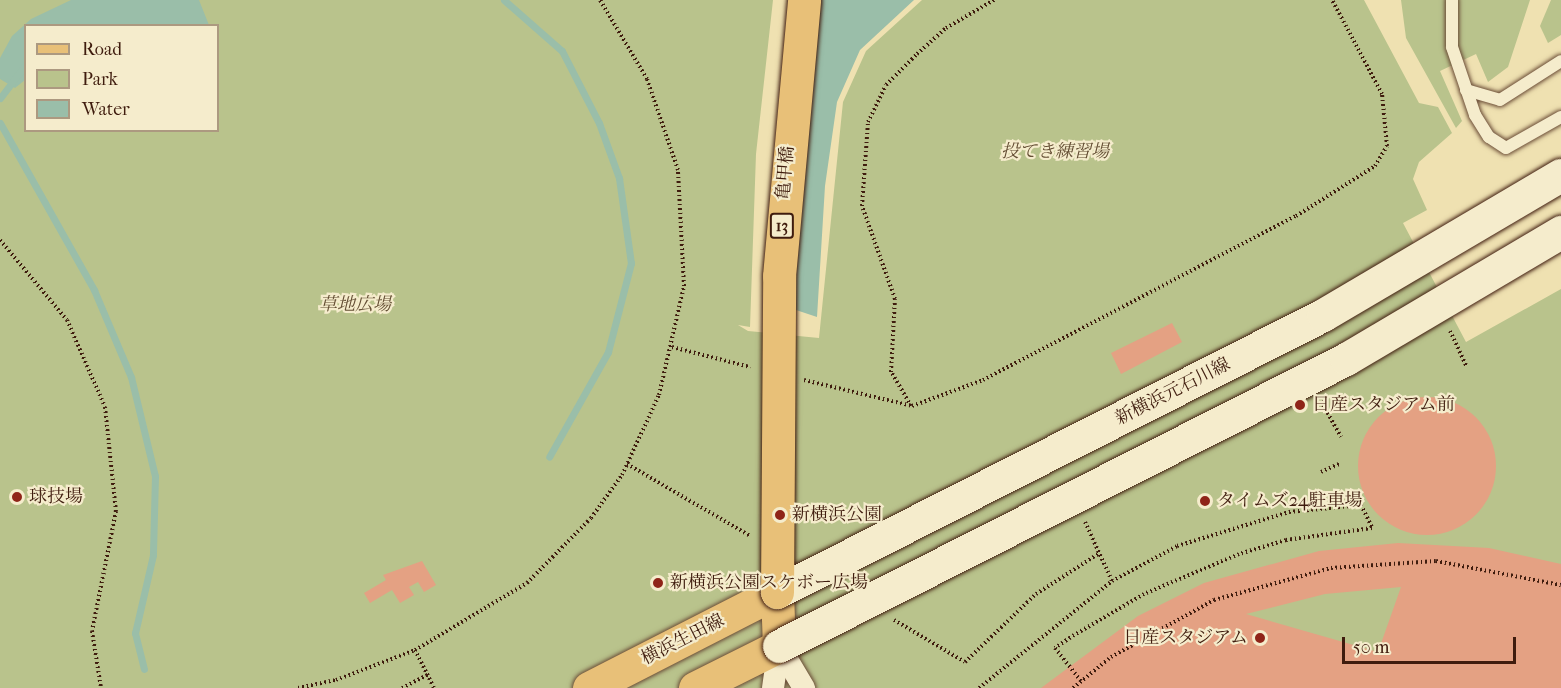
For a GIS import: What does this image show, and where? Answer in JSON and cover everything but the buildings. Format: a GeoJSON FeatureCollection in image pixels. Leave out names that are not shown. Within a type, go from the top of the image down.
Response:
{"type":"FeatureCollection","features":[{"type":"Feature","properties":{"kind":"main road","name":"亀甲橋"},"geometry":{"type":"LineString","coordinates":[[777,592],[774,454],[784,175],[804,0]]}},
{"type":"Feature","properties":{"kind":"main road","name":"13"},"geometry":{"type":"LineString","coordinates":[[777,592],[779,646]]}},
{"type":"Feature","properties":{"kind":"main road","name":"横浜生田線"},"geometry":{"type":"LineString","coordinates":[[589,688],[777,592]]}},
{"type":"Feature","properties":{"kind":"main road"},"geometry":{"type":"LineString","coordinates":[[695,688],[779,646]]}},
{"type":"Feature","properties":{"kind":"street","name":"新横浜元石川線"},"geometry":{"type":"LineString","coordinates":[[777,592],[1323,315],[1561,175]]}},
{"type":"Feature","properties":{"kind":"street"},"geometry":{"type":"LineString","coordinates":[[779,646],[1347,359],[1561,232]]}},
{"type":"Feature","properties":{"kind":"street"},"geometry":{"type":"LineString","coordinates":[[773,688],[779,646]]}},
{"type":"Feature","properties":{"kind":"street"},"geometry":{"type":"LineString","coordinates":[[779,646],[804,688]]}},
{"type":"Feature","properties":{"kind":"lane"},"geometry":{"type":"LineString","coordinates":[[1452,0],[1448,23],[1459,70],[1466,90],[1490,137],[1506,148],[1561,117]]}},
{"type":"Feature","properties":{"kind":"lane"},"geometry":{"type":"LineString","coordinates":[[1466,90],[1500,100],[1561,61]]}},
{"type":"Feature","properties":{"kind":"path"},"geometry":{"type":"LineString","coordinates":[[298,688],[415,650],[491,608],[555,557],[621,475],[659,395],[684,286],[678,170],[647,79],[600,0]]}},
{"type":"Feature","properties":{"kind":"path"},"geometry":{"type":"LineString","coordinates":[[994,0],[917,54],[886,85],[868,122],[862,206],[896,299],[891,372],[912,406],[993,375],[1296,216],[1375,166],[1386,146],[1382,94],[1332,0]]}},
{"type":"Feature","properties":{"kind":"path"},"geometry":{"type":"LineString","coordinates":[[0,240],[67,320],[105,407],[116,510],[92,631],[101,688]]}},
{"type":"Feature","properties":{"kind":"path"},"geometry":{"type":"LineString","coordinates":[[1450,331],[1466,366]]}},
{"type":"Feature","properties":{"kind":"path"},"geometry":{"type":"LineString","coordinates":[[1321,401],[1341,436]]}},
{"type":"Feature","properties":{"kind":"path"},"geometry":{"type":"LineString","coordinates":[[1321,472],[1339,464]]}},
{"type":"Feature","properties":{"kind":"path"},"geometry":{"type":"LineString","coordinates":[[979,688],[1112,581],[1177,546],[1289,512],[1361,505],[1372,528],[1286,540],[1144,594],[1055,648],[1081,681]]}},
{"type":"Feature","properties":{"kind":"path"},"geometry":{"type":"LineString","coordinates":[[1085,521],[1112,581]]}},
{"type":"Feature","properties":{"kind":"path"},"geometry":{"type":"LineString","coordinates":[[965,662],[1036,594],[1098,554]]}},
{"type":"Feature","properties":{"kind":"path"},"geometry":{"type":"LineString","coordinates":[[1073,688],[1111,657],[1214,600],[1331,568],[1436,561],[1561,585]]}},
{"type":"Feature","properties":{"kind":"path"},"geometry":{"type":"LineString","coordinates":[[415,650],[434,688]]}},
{"type":"Feature","properties":{"kind":"path"},"geometry":{"type":"LineString","coordinates":[[402,688],[428,675]]}},
{"type":"Feature","properties":{"kind":"green space","name":"新横浜公園"},"geometry":{"type":"Polygon","coordinates":[[[0,0],[773,0],[756,154],[750,327],[738,325],[748,331],[819,338],[843,102],[866,51],[922,0],[1364,0],[1419,103],[1438,107],[1452,133],[1419,162],[1413,179],[1427,210],[1403,223],[1466,342],[1561,289],[1561,688],[0,688],[0,0]]]}},
{"type":"Feature","properties":{"kind":"green space"},"geometry":{"type":"Polygon","coordinates":[[[1401,0],[1530,0],[1508,67],[1488,82],[1476,54],[1440,71],[1462,121],[1456,128],[1406,38],[1401,0]]]}},
{"type":"Feature","properties":{"kind":"green space"},"geometry":{"type":"Polygon","coordinates":[[[1551,0],[1561,0],[1561,35],[1548,43],[1540,26],[1551,0]]]}},
{"type":"Feature","properties":{"kind":"water"},"geometry":{"type":"Polygon","coordinates":[[[71,0],[199,0],[209,24],[25,24],[31,19],[71,0]]]}},
{"type":"Feature","properties":{"kind":"water"},"geometry":{"type":"Polygon","coordinates":[[[819,0],[914,0],[860,50],[837,102],[825,186],[817,317],[793,309],[798,185],[819,0]]]}},
{"type":"Feature","properties":{"kind":"water"},"geometry":{"type":"Polygon","coordinates":[[[24,25],[24,81],[15,88],[0,79],[0,58],[12,36],[24,25]]]}},
{"type":"Feature","properties":{"kind":"waterway"},"geometry":{"type":"LineString","coordinates":[[504,0],[562,51],[599,123],[619,178],[631,263],[608,352],[549,457]]}},
{"type":"Feature","properties":{"kind":"waterway"},"geometry":{"type":"LineString","coordinates":[[0,98],[24,67]]}},
{"type":"Feature","properties":{"kind":"waterway"},"geometry":{"type":"LineString","coordinates":[[0,123],[94,290],[131,377],[155,476],[153,555],[135,633],[144,669]]}},
{"type":"Feature","properties":{"kind":"place","name":"日産スタジアム前"},"geometry":{"type":"Point","coordinates":[1300,405]}},
{"type":"Feature","properties":{"kind":"place","name":"球技場"},"geometry":{"type":"Point","coordinates":[17,497]}},
{"type":"Feature","properties":{"kind":"place","name":"タイムズ24駐車場"},"geometry":{"type":"Point","coordinates":[1205,501]}},
{"type":"Feature","properties":{"kind":"place","name":"新横浜公園"},"geometry":{"type":"Point","coordinates":[780,515]}},
{"type":"Feature","properties":{"kind":"place","name":"新横浜公園スケボー広場"},"geometry":{"type":"Point","coordinates":[658,583]}},
{"type":"Feature","properties":{"kind":"place","name":"日産スタジアム"},"geometry":{"type":"Point","coordinates":[1260,638]}},
{"type":"Feature","properties":{"kind":"park label","name":"投てき練習場"},"geometry":{"type":"Point","coordinates":[1055,152]}},
{"type":"Feature","properties":{"kind":"park label","name":"草地広場"},"geometry":{"type":"Point","coordinates":[355,305]}}]}
